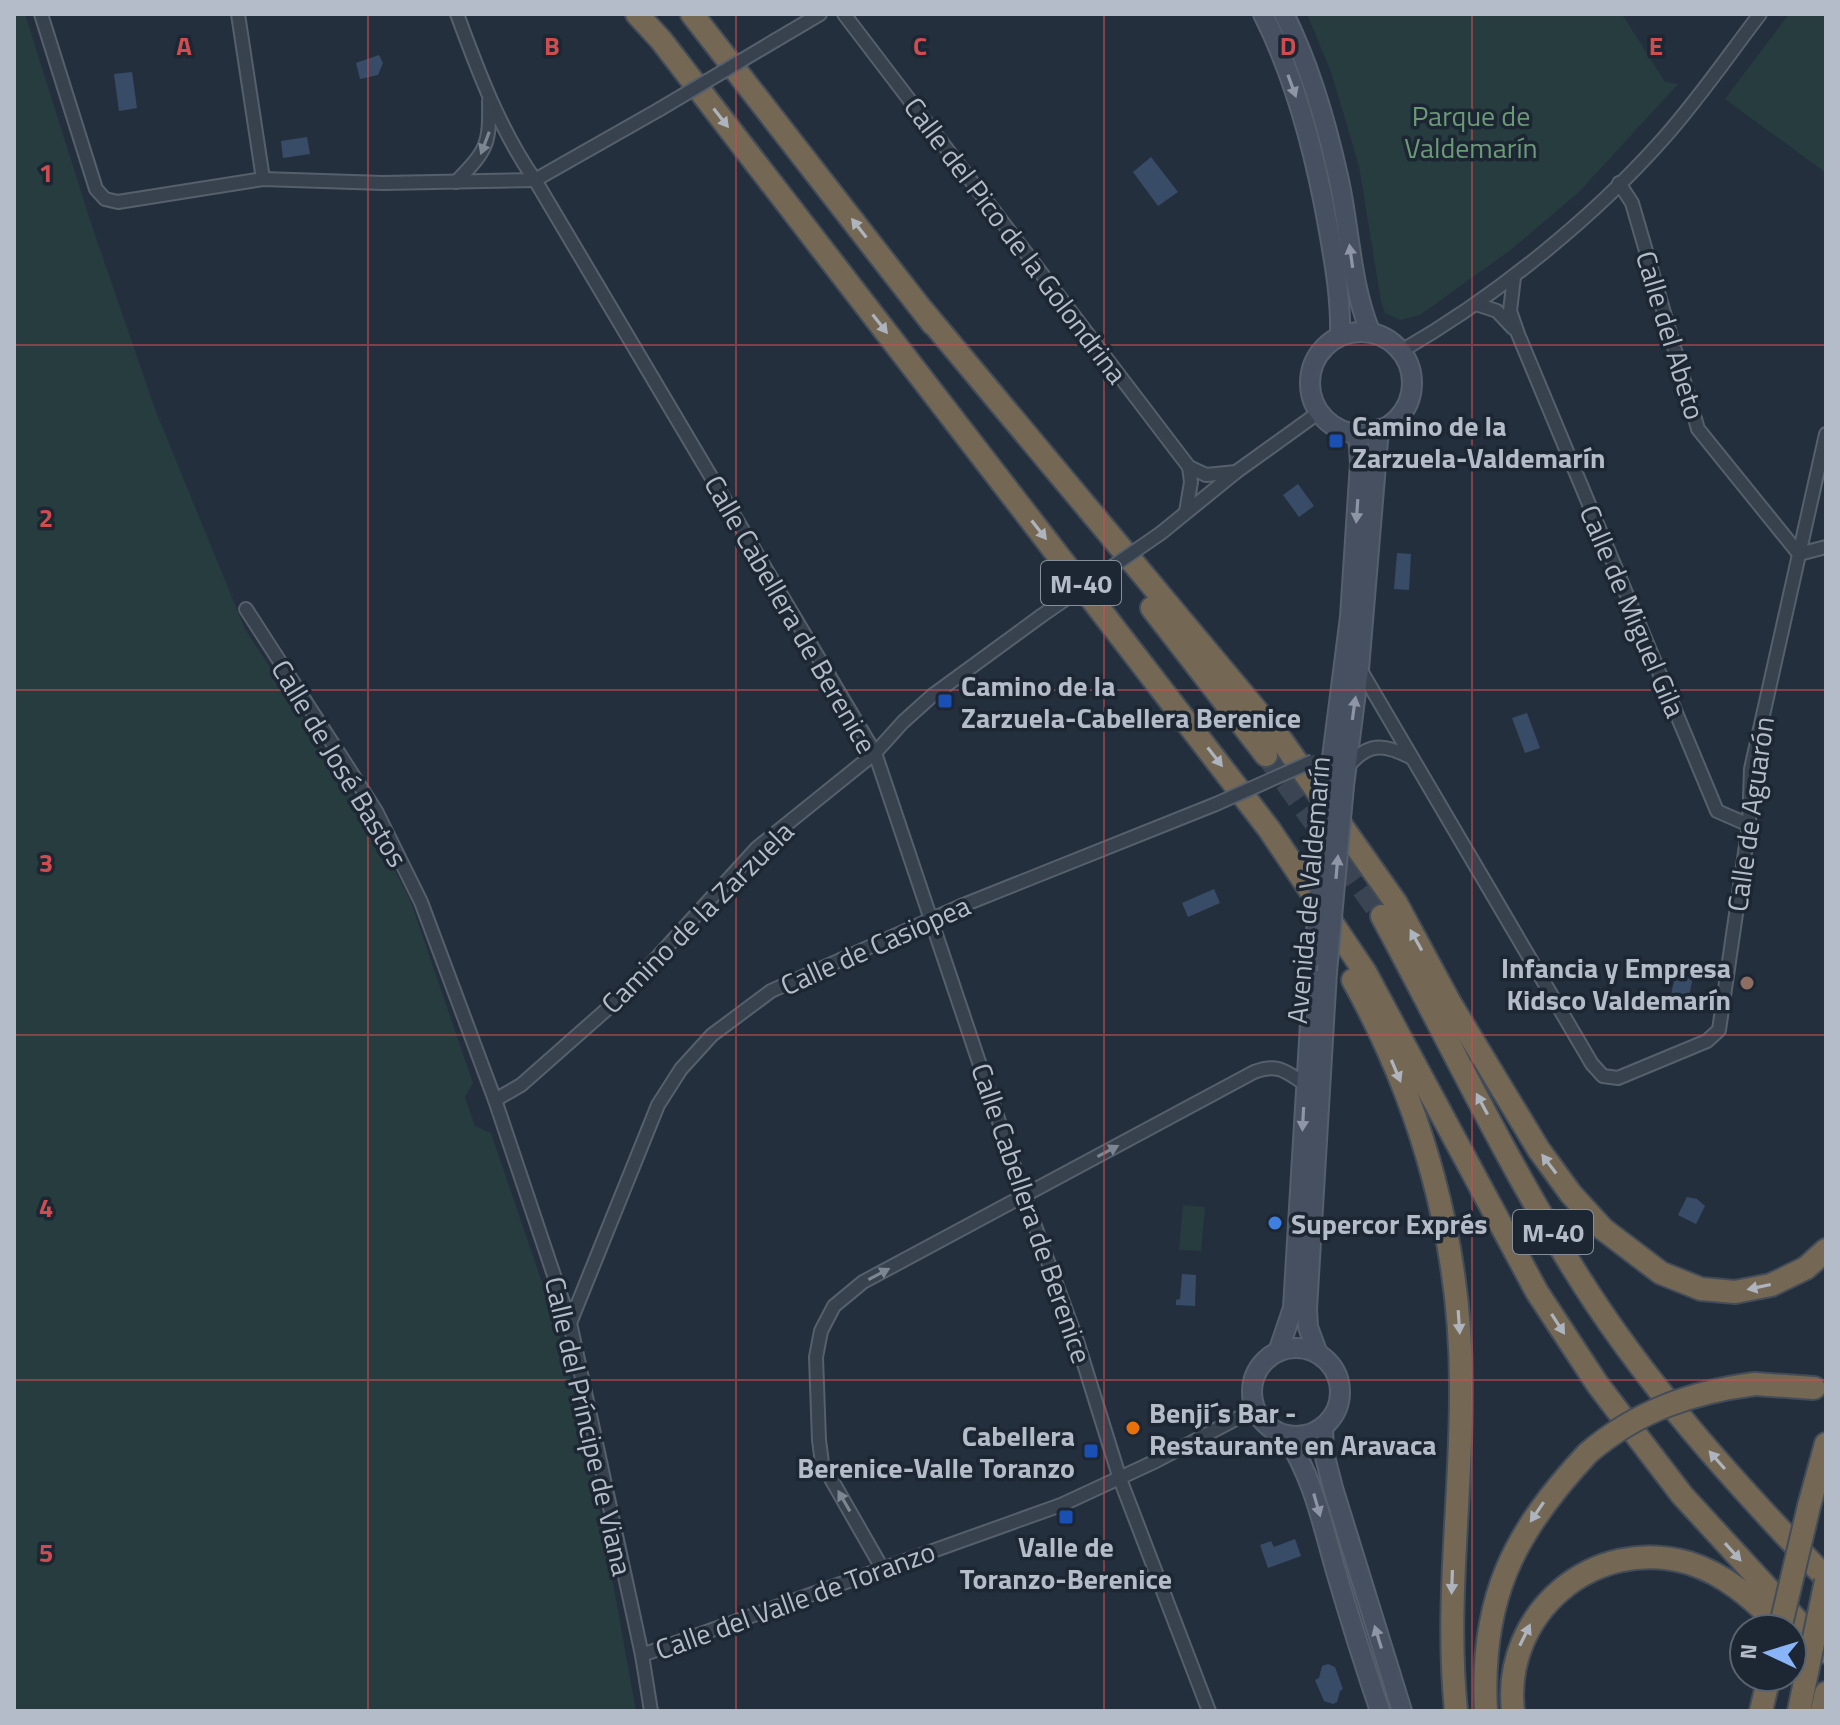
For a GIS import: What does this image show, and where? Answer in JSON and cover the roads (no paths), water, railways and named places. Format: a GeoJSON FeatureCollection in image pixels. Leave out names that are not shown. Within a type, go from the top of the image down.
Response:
{"type":"FeatureCollection","features":[{"type":"Feature","properties":{"kind":"highway","name":"M-40"},"geometry":{"type":"LineString","coordinates":[[637,14],[680,65],[1269,829],[1365,972],[1537,1292],[1598,1385],[1682,1495],[1826,1652]]}},
{"type":"Feature","properties":{"kind":"highway","name":"M-40"},"geometry":{"type":"LineString","coordinates":[[692,14],[1266,755]]}},
{"type":"Feature","properties":{"kind":"highway"},"geometry":{"type":"LineString","coordinates":[[924,312],[1282,741],[1396,903],[1450,1003],[1539,1150],[1571,1194],[1603,1229],[1661,1273],[1701,1289],[1735,1292],[1771,1285],[1806,1268],[1826,1250]]}},
{"type":"Feature","properties":{"kind":"highway"},"geometry":{"type":"LineString","coordinates":[[1269,829],[1357,987],[1390,1055],[1416,1117],[1446,1224],[1458,1306],[1461,1360],[1451,1613],[1456,1711]]}},
{"type":"Feature","properties":{"kind":"highway","name":"M-40"},"geometry":{"type":"LineString","coordinates":[[1382,916],[1574,1269],[1638,1363],[1703,1443],[1826,1579]]}},
{"type":"Feature","properties":{"kind":"highway"},"geometry":{"type":"LineString","coordinates":[[1486,1711],[1485,1673],[1489,1634],[1509,1562],[1536,1513],[1588,1453],[1630,1422],[1699,1393],[1755,1384],[1814,1388]]}},
{"type":"Feature","properties":{"kind":"highway"},"geometry":{"type":"LineString","coordinates":[[1788,1613],[1826,1444]]}},
{"type":"Feature","properties":{"kind":"highway"},"geometry":{"type":"LineString","coordinates":[[1812,1510],[1826,1462]]}},
{"type":"Feature","properties":{"kind":"highway"},"geometry":{"type":"LineString","coordinates":[[1769,1518],[1826,1568]]}},
{"type":"Feature","properties":{"kind":"highway"},"geometry":{"type":"LineString","coordinates":[[1513,1711],[1515,1663],[1528,1628],[1548,1601],[1592,1570],[1608,1564],[1661,1558],[1704,1569],[1738,1587],[1766,1613]]}},
{"type":"Feature","properties":{"kind":"highway"},"geometry":{"type":"LineString","coordinates":[[1799,1711],[1817,1670],[1826,1579]]}},
{"type":"Feature","properties":{"kind":"highway"},"geometry":{"type":"LineString","coordinates":[[1822,1711],[1826,1693]]}},
{"type":"Feature","properties":{"kind":"street"},"geometry":{"type":"LineString","coordinates":[[41,14],[96,189],[105,199],[118,202],[263,179],[383,183],[535,180],[820,14]]}},
{"type":"Feature","properties":{"kind":"street"},"geometry":{"type":"LineString","coordinates":[[238,14],[263,179]]}},
{"type":"Feature","properties":{"kind":"street","name":"Calle Cabellera de Berenice"},"geometry":{"type":"LineString","coordinates":[[457,14],[515,151],[875,753],[1024,1196],[1076,1338],[1120,1479],[1209,1711]]}},
{"type":"Feature","properties":{"kind":"street","name":"Calle del Pico de la Golondrina"},"geometry":{"type":"LineString","coordinates":[[844,14],[1189,467]]}},
{"type":"Feature","properties":{"kind":"street"},"geometry":{"type":"LineString","coordinates":[[1263,14],[1275,36],[1300,106],[1320,180],[1341,302],[1340,335]]}},
{"type":"Feature","properties":{"kind":"street"},"geometry":{"type":"LineString","coordinates":[[1284,14],[1317,100],[1338,176],[1357,300],[1370,331]]}},
{"type":"Feature","properties":{"kind":"street"},"geometry":{"type":"LineString","coordinates":[[1403,350],[1514,277],[1619,183],[1672,129],[1760,14]]}},
{"type":"Feature","properties":{"kind":"street"},"geometry":{"type":"LineString","coordinates":[[456,182],[483,152],[490,135],[489,94]]}},
{"type":"Feature","properties":{"kind":"street","name":"Calle del Abeto"},"geometry":{"type":"LineString","coordinates":[[1619,183],[1632,203],[1698,429],[1799,554]]}},
{"type":"Feature","properties":{"kind":"street","name":"Calle de Miguel Gila"},"geometry":{"type":"LineString","coordinates":[[1514,277],[1510,311],[1518,334],[1717,811],[1749,825]]}},
{"type":"Feature","properties":{"kind":"street","name":"Calle de Miguel Gila"},"geometry":{"type":"LineString","coordinates":[[1476,304],[1497,311],[1518,334]]}},
{"type":"Feature","properties":{"kind":"street"},"geometry":{"type":"LineString","coordinates":[[1370,331],[1388,337],[1403,350],[1413,375],[1409,401],[1393,423],[1369,434],[1340,430],[1318,413],[1310,397],[1312,368],[1325,345],[1340,335],[1370,331]]}},
{"type":"Feature","properties":{"kind":"street","name":"Camino de la Zarzuela"},"geometry":{"type":"LineString","coordinates":[[495,1100],[521,1085],[623,995],[757,848],[875,753],[933,695],[1161,533],[1236,472],[1318,413]]}},
{"type":"Feature","properties":{"kind":"street","name":"Avenida de Valdemarín"},"geometry":{"type":"LineString","coordinates":[[1318,1354],[1308,1327],[1307,1309],[1327,972],[1335,768],[1359,669],[1379,429]]}},
{"type":"Feature","properties":{"kind":"street","name":"Avenida de Valdemarín"},"geometry":{"type":"LineString","coordinates":[[1278,1352],[1293,1308],[1314,957],[1350,617],[1360,463],[1358,433]]}},
{"type":"Feature","properties":{"kind":"street","name":"Calle de Aguarón"},"geometry":{"type":"LineString","coordinates":[[1359,669],[1592,1064],[1603,1076],[1618,1078],[1707,1041],[1719,1030],[1749,825],[1751,769],[1826,434]]}},
{"type":"Feature","properties":{"kind":"street"},"geometry":{"type":"LineString","coordinates":[[1189,467],[1206,475],[1236,472]]}},
{"type":"Feature","properties":{"kind":"street"},"geometry":{"type":"LineString","coordinates":[[1186,512],[1191,482],[1189,467]]}},
{"type":"Feature","properties":{"kind":"street"},"geometry":{"type":"LineString","coordinates":[[1799,554],[1826,547]]}},
{"type":"Feature","properties":{"kind":"street","name":"Calle de José Bastos"},"geometry":{"type":"LineString","coordinates":[[246,609],[382,824],[421,902],[495,1100]]}},
{"type":"Feature","properties":{"kind":"street"},"geometry":{"type":"LineString","coordinates":[[1384,747],[1391,739],[1392,725]]}},
{"type":"Feature","properties":{"kind":"street"},"geometry":{"type":"LineString","coordinates":[[1384,747],[1391,747],[1412,758]]}},
{"type":"Feature","properties":{"kind":"street","name":"Calle de Casiopea"},"geometry":{"type":"LineString","coordinates":[[570,1323],[658,1105],[681,1069],[701,1046],[771,991],[932,919],[1216,804],[1335,768],[1365,751],[1384,747]]}},
{"type":"Feature","properties":{"kind":"street"},"geometry":{"type":"LineString","coordinates":[[882,1568],[822,1463],[816,1357],[821,1331],[834,1306],[863,1282],[1254,1072],[1268,1067],[1279,1069],[1305,1084]]}},
{"type":"Feature","properties":{"kind":"street","name":"Calle del Príncipe de Viana"},"geometry":{"type":"LineString","coordinates":[[495,1100],[570,1323],[642,1655],[651,1711]]}},
{"type":"Feature","properties":{"kind":"street"},"geometry":{"type":"LineString","coordinates":[[1299,1348],[1318,1354],[1335,1373],[1339,1389],[1337,1406],[1323,1427],[1305,1435],[1285,1435],[1270,1428],[1255,1409],[1252,1389],[1255,1375],[1267,1359],[1278,1352],[1299,1348]]}},
{"type":"Feature","properties":{"kind":"street","name":"Calle del Valle de Toranzo"},"geometry":{"type":"LineString","coordinates":[[642,1655],[1061,1505],[1120,1479],[1255,1409]]}},
{"type":"Feature","properties":{"kind":"street"},"geometry":{"type":"LineString","coordinates":[[1323,1427],[1324,1453],[1333,1488],[1402,1711]]}},
{"type":"Feature","properties":{"kind":"street"},"geometry":{"type":"LineString","coordinates":[[1285,1435],[1300,1458],[1314,1494],[1380,1711]]}},
{"type":"Feature","properties":{"kind":"water"},"geometry":{"type":"Polygon","coordinates":[[[379,55],[383,63],[378,75],[360,79],[356,63],[379,55]]]}},
{"type":"Feature","properties":{"kind":"water"},"geometry":{"type":"Polygon","coordinates":[[[132,72],[137,108],[119,111],[114,74],[132,72]]]}},
{"type":"Feature","properties":{"kind":"water"},"geometry":{"type":"Polygon","coordinates":[[[307,137],[310,154],[283,158],[281,141],[307,137]]]}},
{"type":"Feature","properties":{"kind":"water"},"geometry":{"type":"Polygon","coordinates":[[[1151,157],[1178,192],[1158,206],[1133,172],[1151,157]]]}},
{"type":"Feature","properties":{"kind":"water"},"geometry":{"type":"Polygon","coordinates":[[[1298,484],[1314,506],[1299,517],[1283,495],[1298,484]]]}},
{"type":"Feature","properties":{"kind":"water"},"geometry":{"type":"Polygon","coordinates":[[[1397,553],[1411,554],[1409,590],[1394,589],[1397,553]]]}},
{"type":"Feature","properties":{"kind":"water"},"geometry":{"type":"Polygon","coordinates":[[[1527,713],[1540,748],[1525,753],[1512,718],[1527,713]]]}},
{"type":"Feature","properties":{"kind":"water"},"geometry":{"type":"Polygon","coordinates":[[[1214,889],[1220,903],[1188,917],[1182,903],[1214,889]]]}},
{"type":"Feature","properties":{"kind":"water"},"geometry":{"type":"Polygon","coordinates":[[[1676,973],[1693,977],[1686,1011],[1668,1007],[1676,973]]]}},
{"type":"Feature","properties":{"kind":"water"},"geometry":{"type":"Polygon","coordinates":[[[1687,1197],[1697,1199],[1705,1206],[1696,1224],[1678,1215],[1687,1197]]]}},
{"type":"Feature","properties":{"kind":"water"},"geometry":{"type":"Polygon","coordinates":[[[1182,1274],[1196,1275],[1195,1306],[1176,1305],[1176,1300],[1180,1299],[1182,1274]]]}},
{"type":"Feature","properties":{"kind":"water"},"geometry":{"type":"Polygon","coordinates":[[[1295,1539],[1301,1556],[1268,1568],[1260,1545],[1271,1541],[1274,1547],[1295,1539]]]}},
{"type":"Feature","properties":{"kind":"water"},"geometry":{"type":"Polygon","coordinates":[[[1328,1664],[1335,1667],[1343,1689],[1333,1704],[1324,1701],[1315,1680],[1319,1678],[1322,1666],[1328,1664]]]}},
{"type":"Feature","properties":{"kind":"tunnel"},"geometry":{"type":"LineString","coordinates":[[1266,755],[1382,916]]}},
{"type":"Feature","properties":{"kind":"place","name":"Camino de la Zarzuela-Valdemarín"},"geometry":{"type":"Point","coordinates":[1336,441]}},
{"type":"Feature","properties":{"kind":"place","name":"Camino de la Zarzuela-Cabellera Berenice"},"geometry":{"type":"Point","coordinates":[945,701]}},
{"type":"Feature","properties":{"kind":"place","name":"Infancia y Empresa Kidsco Valdemarín"},"geometry":{"type":"Point","coordinates":[1747,983]}},
{"type":"Feature","properties":{"kind":"place","name":"Supercor Exprés"},"geometry":{"type":"Point","coordinates":[1275,1223]}},
{"type":"Feature","properties":{"kind":"place","name":"Benji´s Bar - Restaurante en Aravaca"},"geometry":{"type":"Point","coordinates":[1133,1428]}},
{"type":"Feature","properties":{"kind":"place","name":"Cabellera Berenice-Valle Toranzo"},"geometry":{"type":"Point","coordinates":[1091,1451]}},
{"type":"Feature","properties":{"kind":"place","name":"Valle de Toranzo-Berenice"},"geometry":{"type":"Point","coordinates":[1066,1517]}},
{"type":"Feature","properties":{"kind":"park label","name":"Parque de Valdemarín"},"geometry":{"type":"Point","coordinates":[1471,131]}}]}
